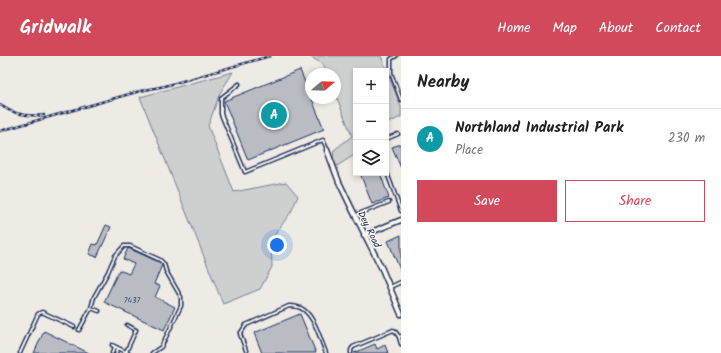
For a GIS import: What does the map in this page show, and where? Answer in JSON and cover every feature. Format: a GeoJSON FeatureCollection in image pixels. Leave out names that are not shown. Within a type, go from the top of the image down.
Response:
{"type":"FeatureCollection","features":[{"type":"Feature","properties":{"kind":"street","name":"Dey Road"},"geometry":{"type":"LineString","coordinates":[[327,150],[339,182],[382,269],[401,314]]}},
{"type":"Feature","properties":{"kind":"street"},"geometry":{"type":"LineString","coordinates":[[364,235],[401,220]]}},
{"type":"Feature","properties":{"kind":"lane"},"geometry":{"type":"LineString","coordinates":[[396,56],[391,59],[390,73],[401,100]]}},
{"type":"Feature","properties":{"kind":"lane"},"geometry":{"type":"LineString","coordinates":[[239,84],[221,98],[221,114],[245,172],[323,140],[327,150]]}},
{"type":"Feature","properties":{"kind":"lane"},"geometry":{"type":"LineString","coordinates":[[389,138],[398,134]]}},
{"type":"Feature","properties":{"kind":"lane"},"geometry":{"type":"LineString","coordinates":[[388,176],[401,211]]}},
{"type":"Feature","properties":{"kind":"lane"},"geometry":{"type":"LineString","coordinates":[[355,216],[389,202]]}},
{"type":"Feature","properties":{"kind":"lane"},"geometry":{"type":"LineString","coordinates":[[79,330],[115,256],[124,246],[130,246],[160,260],[164,264],[166,271],[180,297],[181,306],[168,333],[161,346],[152,353]]}},
{"type":"Feature","properties":{"kind":"lane"},"geometry":{"type":"LineString","coordinates":[[390,287],[401,282]]}},
{"type":"Feature","properties":{"kind":"lane"},"geometry":{"type":"LineString","coordinates":[[246,353],[240,334],[246,325],[288,306],[296,306],[304,310],[311,317],[326,353]]}},
{"type":"Feature","properties":{"kind":"lane"},"geometry":{"type":"LineString","coordinates":[[91,308],[98,312]]}},
{"type":"Feature","properties":{"kind":"lane"},"geometry":{"type":"LineString","coordinates":[[20,353],[38,314],[42,312],[74,327]]}},
{"type":"Feature","properties":{"kind":"lane"},"geometry":{"type":"LineString","coordinates":[[112,353],[113,346],[127,353],[136,330],[127,325]]}},
{"type":"Feature","properties":{"kind":"lane"},"geometry":{"type":"LineString","coordinates":[[351,353],[350,350],[354,347],[394,330],[400,337],[401,344]]}},
{"type":"Feature","properties":{"kind":"lane"},"geometry":{"type":"LineString","coordinates":[[116,353],[118,348]]}},
{"type":"Feature","properties":{"kind":"shaded area"},"geometry":{"type":"Polygon","coordinates":[[[309,56],[381,56],[386,68],[353,68],[353,156],[337,166],[332,164],[334,150],[352,136],[339,104],[341,104],[341,68],[325,68],[323,64],[309,56]]]}},
{"type":"Feature","properties":{"kind":"shaded area"},"geometry":{"type":"Polygon","coordinates":[[[233,72],[220,93],[208,126],[234,192],[286,182],[298,196],[291,212],[271,240],[272,267],[260,289],[223,304],[140,97],[233,72]]]}},
{"type":"Feature","properties":{"kind":"shaded area"},"geometry":{"type":"Polygon","coordinates":[[[389,76],[401,107],[401,117],[389,123],[389,76]]]}},
{"type":"Feature","properties":{"kind":"building"},"geometry":{"type":"Polygon","coordinates":[[[300,70],[305,82],[305,104],[314,104],[324,129],[248,160],[224,101],[300,70]]]}},
{"type":"Feature","properties":{"kind":"building"},"geometry":{"type":"Polygon","coordinates":[[[401,144],[401,168],[392,147],[401,144]]]}},
{"type":"Feature","properties":{"kind":"building"},"geometry":{"type":"Polygon","coordinates":[[[361,176],[381,176],[389,198],[372,204],[361,176]]]}},
{"type":"Feature","properties":{"kind":"building"},"geometry":{"type":"Polygon","coordinates":[[[106,225],[111,227],[97,257],[89,254],[93,244],[97,245],[106,225]]]}},
{"type":"Feature","properties":{"kind":"building"},"geometry":{"type":"Polygon","coordinates":[[[401,235],[401,272],[388,241],[401,235]]]}},
{"type":"Feature","properties":{"kind":"building"},"geometry":{"type":"Polygon","coordinates":[[[128,248],[159,262],[162,265],[154,284],[160,286],[155,297],[175,307],[164,330],[104,302],[119,270],[129,274],[134,264],[123,259],[128,248]]]}},
{"type":"Feature","properties":{"kind":"building"},"geometry":{"type":"Polygon","coordinates":[[[300,314],[316,353],[262,353],[254,333],[300,314]]]}},
{"type":"Feature","properties":{"kind":"building"},"geometry":{"type":"Polygon","coordinates":[[[44,331],[89,353],[34,353],[44,331]]]}},
{"type":"Feature","properties":{"kind":"building"},"geometry":{"type":"Polygon","coordinates":[[[375,344],[377,349],[385,345],[388,353],[354,353],[375,344]]]}},
{"type":"Feature","properties":{"kind":"railway"},"geometry":{"type":"LineString","coordinates":[[0,131],[270,56]]}},
{"type":"Feature","properties":{"kind":"railway"},"geometry":{"type":"LineString","coordinates":[[0,105],[10,111],[21,114],[32,116],[44,115]]}},
{"type":"Feature","properties":{"kind":"place","name":"Northland Industrial Park"},"geometry":{"type":"Point","coordinates":[274,115]}}]}
